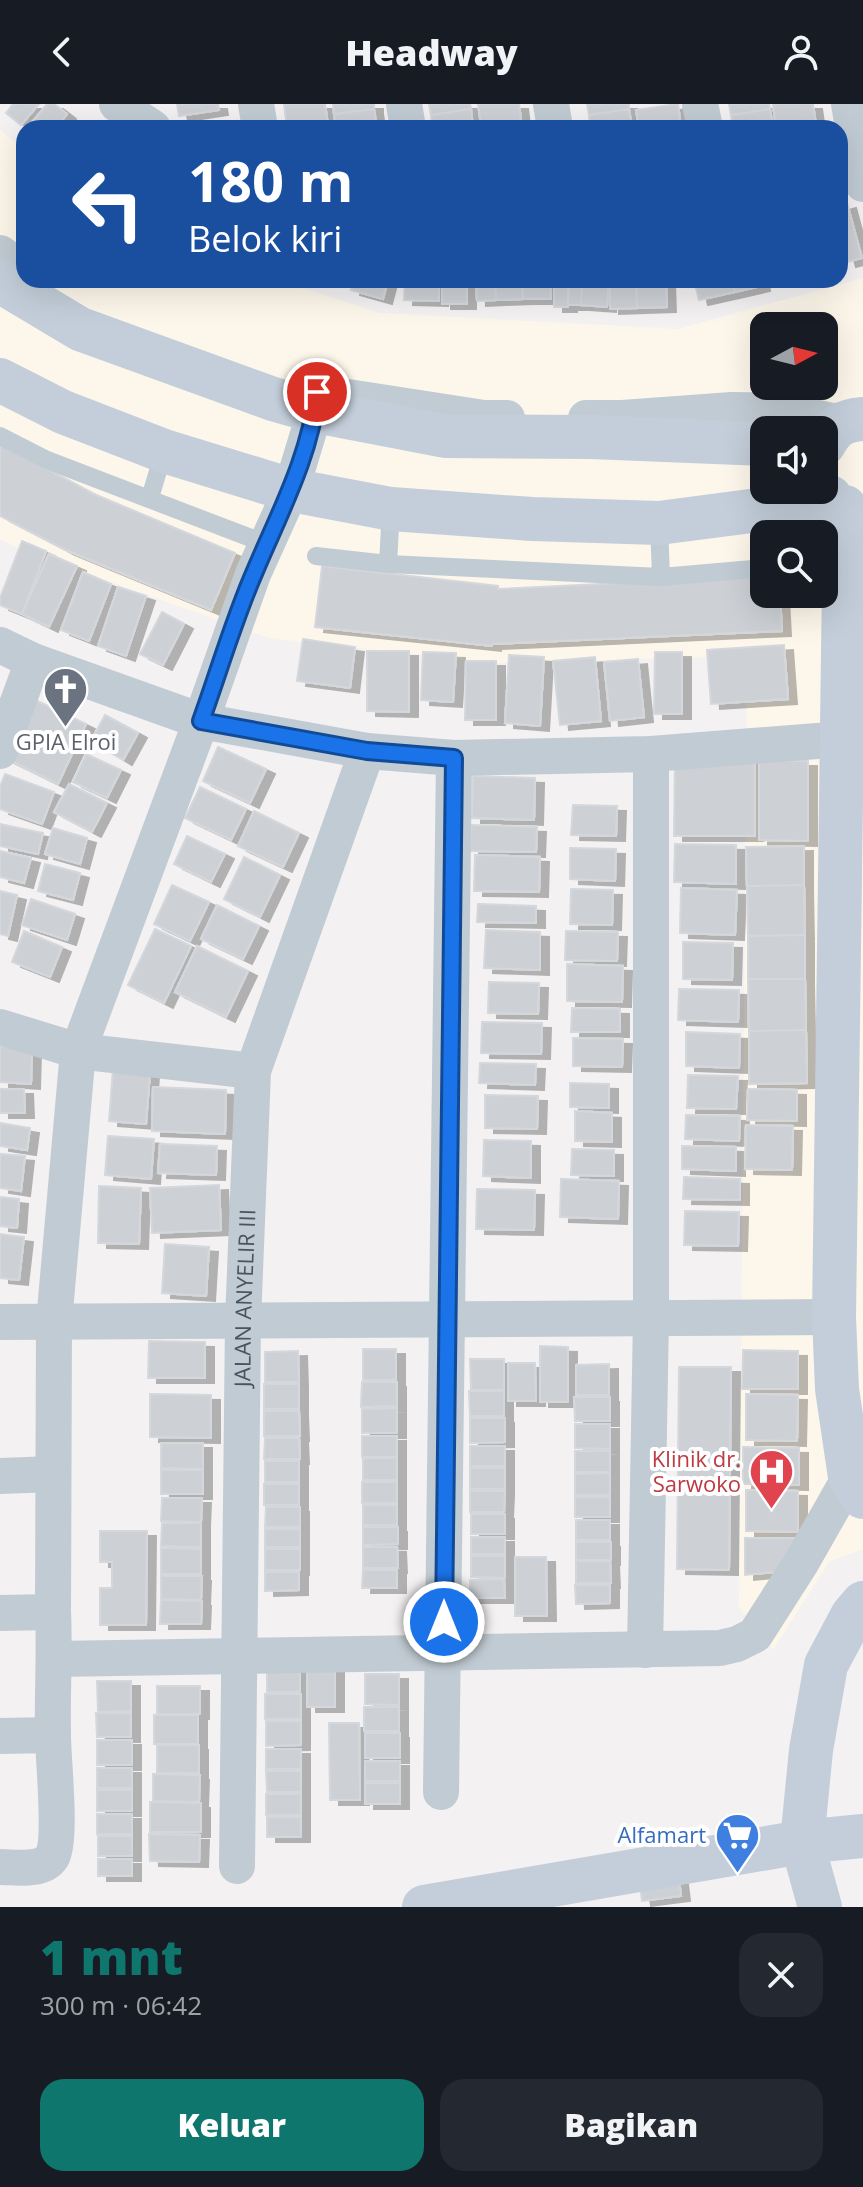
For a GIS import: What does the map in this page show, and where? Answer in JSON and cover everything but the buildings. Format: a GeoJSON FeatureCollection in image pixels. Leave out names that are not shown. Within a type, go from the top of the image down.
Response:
{"type":"FeatureCollection","features":[{"type":"Feature","properties":{"kind":"street"},"geometry":{"type":"LineString","coordinates":[[117,104],[141,120]]}},
{"type":"Feature","properties":{"kind":"street"},"geometry":{"type":"LineString","coordinates":[[849,104],[863,182]]}},
{"type":"Feature","properties":{"kind":"street"},"geometry":{"type":"LineString","coordinates":[[0,281],[83,321],[273,399],[316,402],[445,436],[586,427],[750,443]]}},
{"type":"Feature","properties":{"kind":"street"},"geometry":{"type":"LineString","coordinates":[[47,288],[83,321]]}},
{"type":"Feature","properties":{"kind":"street"},"geometry":{"type":"LineString","coordinates":[[0,380],[63,412],[164,451],[291,490],[391,509],[532,519],[659,523],[820,504]]}},
{"type":"Feature","properties":{"kind":"street"},"geometry":{"type":"LineString","coordinates":[[0,1867],[41,1867],[51,1859],[57,1842],[53,1735],[54,1322],[78,1051],[253,574],[291,490],[316,402]]}},
{"type":"Feature","properties":{"kind":"street"},"geometry":{"type":"LineString","coordinates":[[586,427],[622,418],[746,410],[786,411],[843,429]]}},
{"type":"Feature","properties":{"kind":"street"},"geometry":{"type":"LineString","coordinates":[[55,1659],[720,1648],[755,1635],[859,1481],[850,1390],[834,1317],[850,1080],[843,739],[828,504]]}},
{"type":"Feature","properties":{"kind":"street"},"geometry":{"type":"LineString","coordinates":[[0,645],[33,661],[201,721],[367,751],[454,758],[651,754],[843,739]]}},
{"type":"Feature","properties":{"kind":"street"},"geometry":{"type":"LineString","coordinates":[[0,751],[33,661]]}},
{"type":"Feature","properties":{"kind":"street","name":"JALAN ANYELIR III"},"geometry":{"type":"LineString","coordinates":[[237,1866],[243,1321],[253,1071],[367,751]]}},
{"type":"Feature","properties":{"kind":"street"},"geometry":{"type":"LineString","coordinates":[[645,1650],[651,1318],[651,754]]}},
{"type":"Feature","properties":{"kind":"street"},"geometry":{"type":"LineString","coordinates":[[441,1792],[454,758]]}},
{"type":"Feature","properties":{"kind":"street"},"geometry":{"type":"LineString","coordinates":[[0,1027],[78,1051],[253,1071]]}},
{"type":"Feature","properties":{"kind":"street"},"geometry":{"type":"LineString","coordinates":[[0,1322],[834,1317]]}},
{"type":"Feature","properties":{"kind":"street"},"geometry":{"type":"LineString","coordinates":[[0,1476],[53,1474]]}},
{"type":"Feature","properties":{"kind":"street"},"geometry":{"type":"LineString","coordinates":[[846,1907],[836,1832],[811,1750],[826,1665],[852,1616],[863,1603]]}},
{"type":"Feature","properties":{"kind":"street"},"geometry":{"type":"LineString","coordinates":[[0,1613],[53,1612]]}},
{"type":"Feature","properties":{"kind":"street"},"geometry":{"type":"LineString","coordinates":[[0,1736],[53,1735]]}},
{"type":"Feature","properties":{"kind":"street"},"geometry":{"type":"LineString","coordinates":[[424,1907],[836,1832]]}},
{"type":"Feature","properties":{"kind":"street"},"geometry":{"type":"LineString","coordinates":[[820,1907],[836,1832]]}},
{"type":"Feature","properties":{"kind":"lane"},"geometry":{"type":"LineString","coordinates":[[0,436],[47,460],[251,538]]}},
{"type":"Feature","properties":{"kind":"lane"},"geometry":{"type":"LineString","coordinates":[[150,498],[164,451]]}},
{"type":"Feature","properties":{"kind":"lane"},"geometry":{"type":"LineString","coordinates":[[388,564],[391,509]]}},
{"type":"Feature","properties":{"kind":"lane"},"geometry":{"type":"LineString","coordinates":[[659,523],[661,577]]}},
{"type":"Feature","properties":{"kind":"lane"},"geometry":{"type":"LineString","coordinates":[[316,556],[388,564],[661,577],[750,569]]}},
{"type":"Feature","properties":{"kind":"shaded area"},"geometry":{"type":"Polygon","coordinates":[[[0,130],[16,143],[16,288],[302,288],[380,313],[678,329],[827,288],[848,288],[848,282],[863,278],[863,1549],[829,1562],[773,1650],[739,1607],[747,656],[494,663],[269,638],[23,551],[0,539],[0,130]]]}},
{"type":"Feature","properties":{"kind":"place","name":"GPIA Elroi"},"geometry":{"type":"Point","coordinates":[66,728]}},
{"type":"Feature","properties":{"kind":"place","name":"Klinik dr. Sarwoko"},"geometry":{"type":"Point","coordinates":[772,1511]}},
{"type":"Feature","properties":{"kind":"place","name":"Alfamart"},"geometry":{"type":"Point","coordinates":[737,1874]}},
{"type":"Feature","properties":{"kind":"route"},"geometry":{"type":"LineString","coordinates":[[317,392],[315,411],[291,490],[253,574],[201,721],[367,751],[454,758],[444,1622]]}}]}
